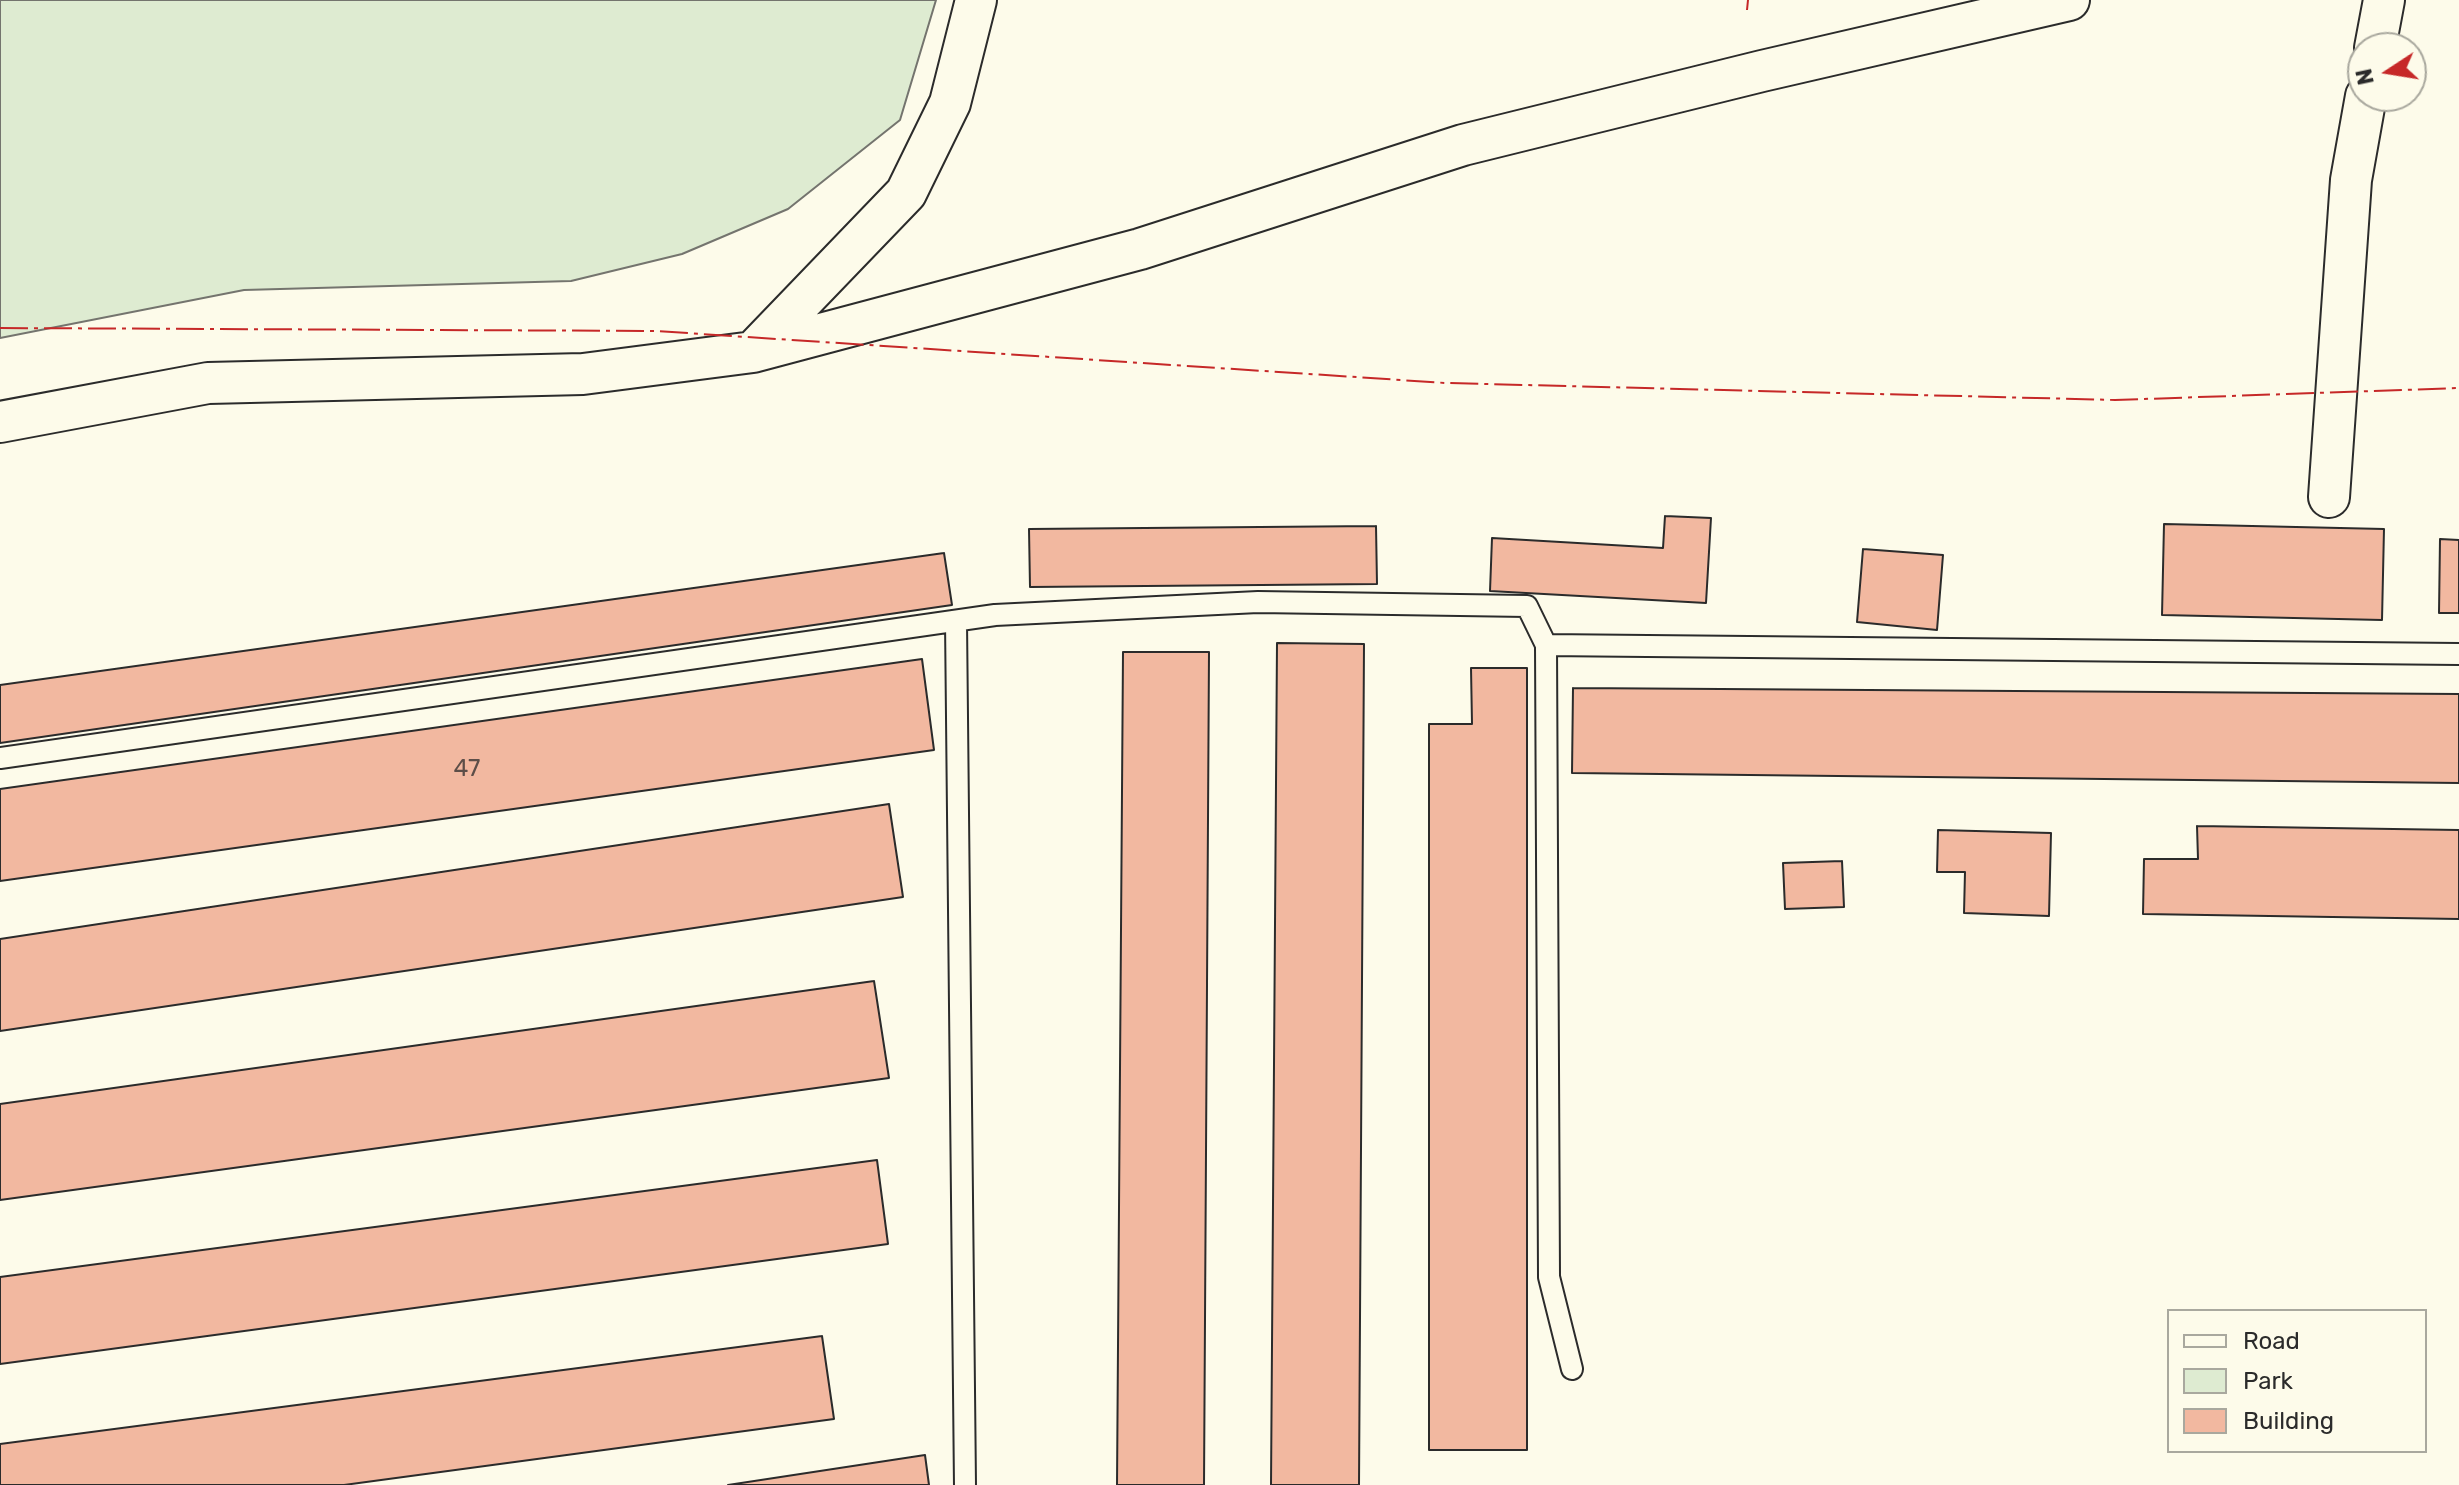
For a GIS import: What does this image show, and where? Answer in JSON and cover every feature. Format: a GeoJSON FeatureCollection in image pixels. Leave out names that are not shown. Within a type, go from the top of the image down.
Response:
{"type":"FeatureCollection","features":[{"type":"Feature","properties":{"kind":"street"},"geometry":{"type":"LineString","coordinates":[[753,352],[906,193],[950,103],[976,0]]}},
{"type":"Feature","properties":{"kind":"street"},"geometry":{"type":"LineString","coordinates":[[0,422],[208,383],[583,374],[753,352],[1140,249],[1463,145],[2069,0]]}},
{"type":"Feature","properties":{"kind":"street"},"geometry":{"type":"LineString","coordinates":[[2378,32],[2384,0]]}},
{"type":"Feature","properties":{"kind":"street"},"geometry":{"type":"LineString","coordinates":[[2329,497],[2351,180],[2363,112]]}},
{"type":"Feature","properties":{"kind":"lane"},"geometry":{"type":"LineString","coordinates":[[0,758],[995,615],[1258,602],[1527,606],[1546,645],[1549,1277],[1572,1369]]}},
{"type":"Feature","properties":{"kind":"lane"},"geometry":{"type":"LineString","coordinates":[[956,621],[965,1485]]}},
{"type":"Feature","properties":{"kind":"lane"},"geometry":{"type":"LineString","coordinates":[[1546,645],[2459,654]]}},
{"type":"Feature","properties":{"kind":"green space"},"geometry":{"type":"Polygon","coordinates":[[[0,0],[936,0],[900,120],[788,209],[682,254],[571,281],[244,290],[0,338],[0,0]]]}},
{"type":"Feature","properties":{"kind":"building"},"geometry":{"type":"Polygon","coordinates":[[[1665,516],[1711,518],[1706,603],[1490,591],[1492,538],[1663,548],[1665,516]]]}},
{"type":"Feature","properties":{"kind":"building"},"geometry":{"type":"Polygon","coordinates":[[[2164,524],[2384,529],[2382,620],[2162,615],[2164,524]]]}},
{"type":"Feature","properties":{"kind":"building"},"geometry":{"type":"Polygon","coordinates":[[[1376,526],[1377,584],[1030,587],[1029,529],[1376,526]]]}},
{"type":"Feature","properties":{"kind":"building"},"geometry":{"type":"Polygon","coordinates":[[[2440,539],[2459,540],[2459,613],[2439,613],[2440,539]]]}},
{"type":"Feature","properties":{"kind":"building"},"geometry":{"type":"Polygon","coordinates":[[[1863,549],[1943,555],[1937,630],[1857,622],[1863,549]]]}},
{"type":"Feature","properties":{"kind":"building"},"geometry":{"type":"Polygon","coordinates":[[[944,553],[952,605],[0,743],[0,685],[944,553]]]}},
{"type":"Feature","properties":{"kind":"building"},"geometry":{"type":"Polygon","coordinates":[[[1277,643],[1364,644],[1359,1485],[1271,1485],[1277,643]]]}},
{"type":"Feature","properties":{"kind":"building"},"geometry":{"type":"Polygon","coordinates":[[[1123,652],[1209,652],[1204,1485],[1117,1485],[1123,652]]]}},
{"type":"Feature","properties":{"kind":"building"},"geometry":{"type":"Polygon","coordinates":[[[922,659],[934,750],[0,881],[0,789],[922,659]]]}},
{"type":"Feature","properties":{"kind":"building"},"geometry":{"type":"Polygon","coordinates":[[[1471,668],[1527,668],[1527,1450],[1429,1450],[1429,724],[1472,724],[1471,668]]]}},
{"type":"Feature","properties":{"kind":"building"},"geometry":{"type":"Polygon","coordinates":[[[1573,688],[2459,694],[2459,783],[1572,773],[1573,688]]]}},
{"type":"Feature","properties":{"kind":"building"},"geometry":{"type":"Polygon","coordinates":[[[889,804],[903,897],[0,1031],[0,939],[889,804]]]}},
{"type":"Feature","properties":{"kind":"building"},"geometry":{"type":"Polygon","coordinates":[[[2197,826],[2459,830],[2459,919],[2143,914],[2144,859],[2198,859],[2197,826]]]}},
{"type":"Feature","properties":{"kind":"building"},"geometry":{"type":"Polygon","coordinates":[[[1938,830],[2051,833],[2049,916],[1964,913],[1965,872],[1937,872],[1938,830]]]}},
{"type":"Feature","properties":{"kind":"building"},"geometry":{"type":"Polygon","coordinates":[[[1842,861],[1844,907],[1785,909],[1783,863],[1842,861]]]}},
{"type":"Feature","properties":{"kind":"building"},"geometry":{"type":"Polygon","coordinates":[[[874,981],[889,1078],[0,1200],[0,1104],[874,981]]]}},
{"type":"Feature","properties":{"kind":"building"},"geometry":{"type":"Polygon","coordinates":[[[877,1160],[888,1244],[0,1364],[0,1277],[877,1160]]]}},
{"type":"Feature","properties":{"kind":"building"},"geometry":{"type":"Polygon","coordinates":[[[822,1336],[834,1419],[344,1485],[0,1485],[0,1444],[822,1336]]]}},
{"type":"Feature","properties":{"kind":"building"},"geometry":{"type":"Polygon","coordinates":[[[925,1455],[929,1485],[728,1485],[925,1455]]]}},
{"type":"Feature","properties":{"kind":"power"},"geometry":{"type":"LineString","coordinates":[[1747,10],[1748,0]]}},
{"type":"Feature","properties":{"kind":"power"},"geometry":{"type":"LineString","coordinates":[[0,328],[656,331],[1446,383],[2115,400],[2459,388]]}}]}
